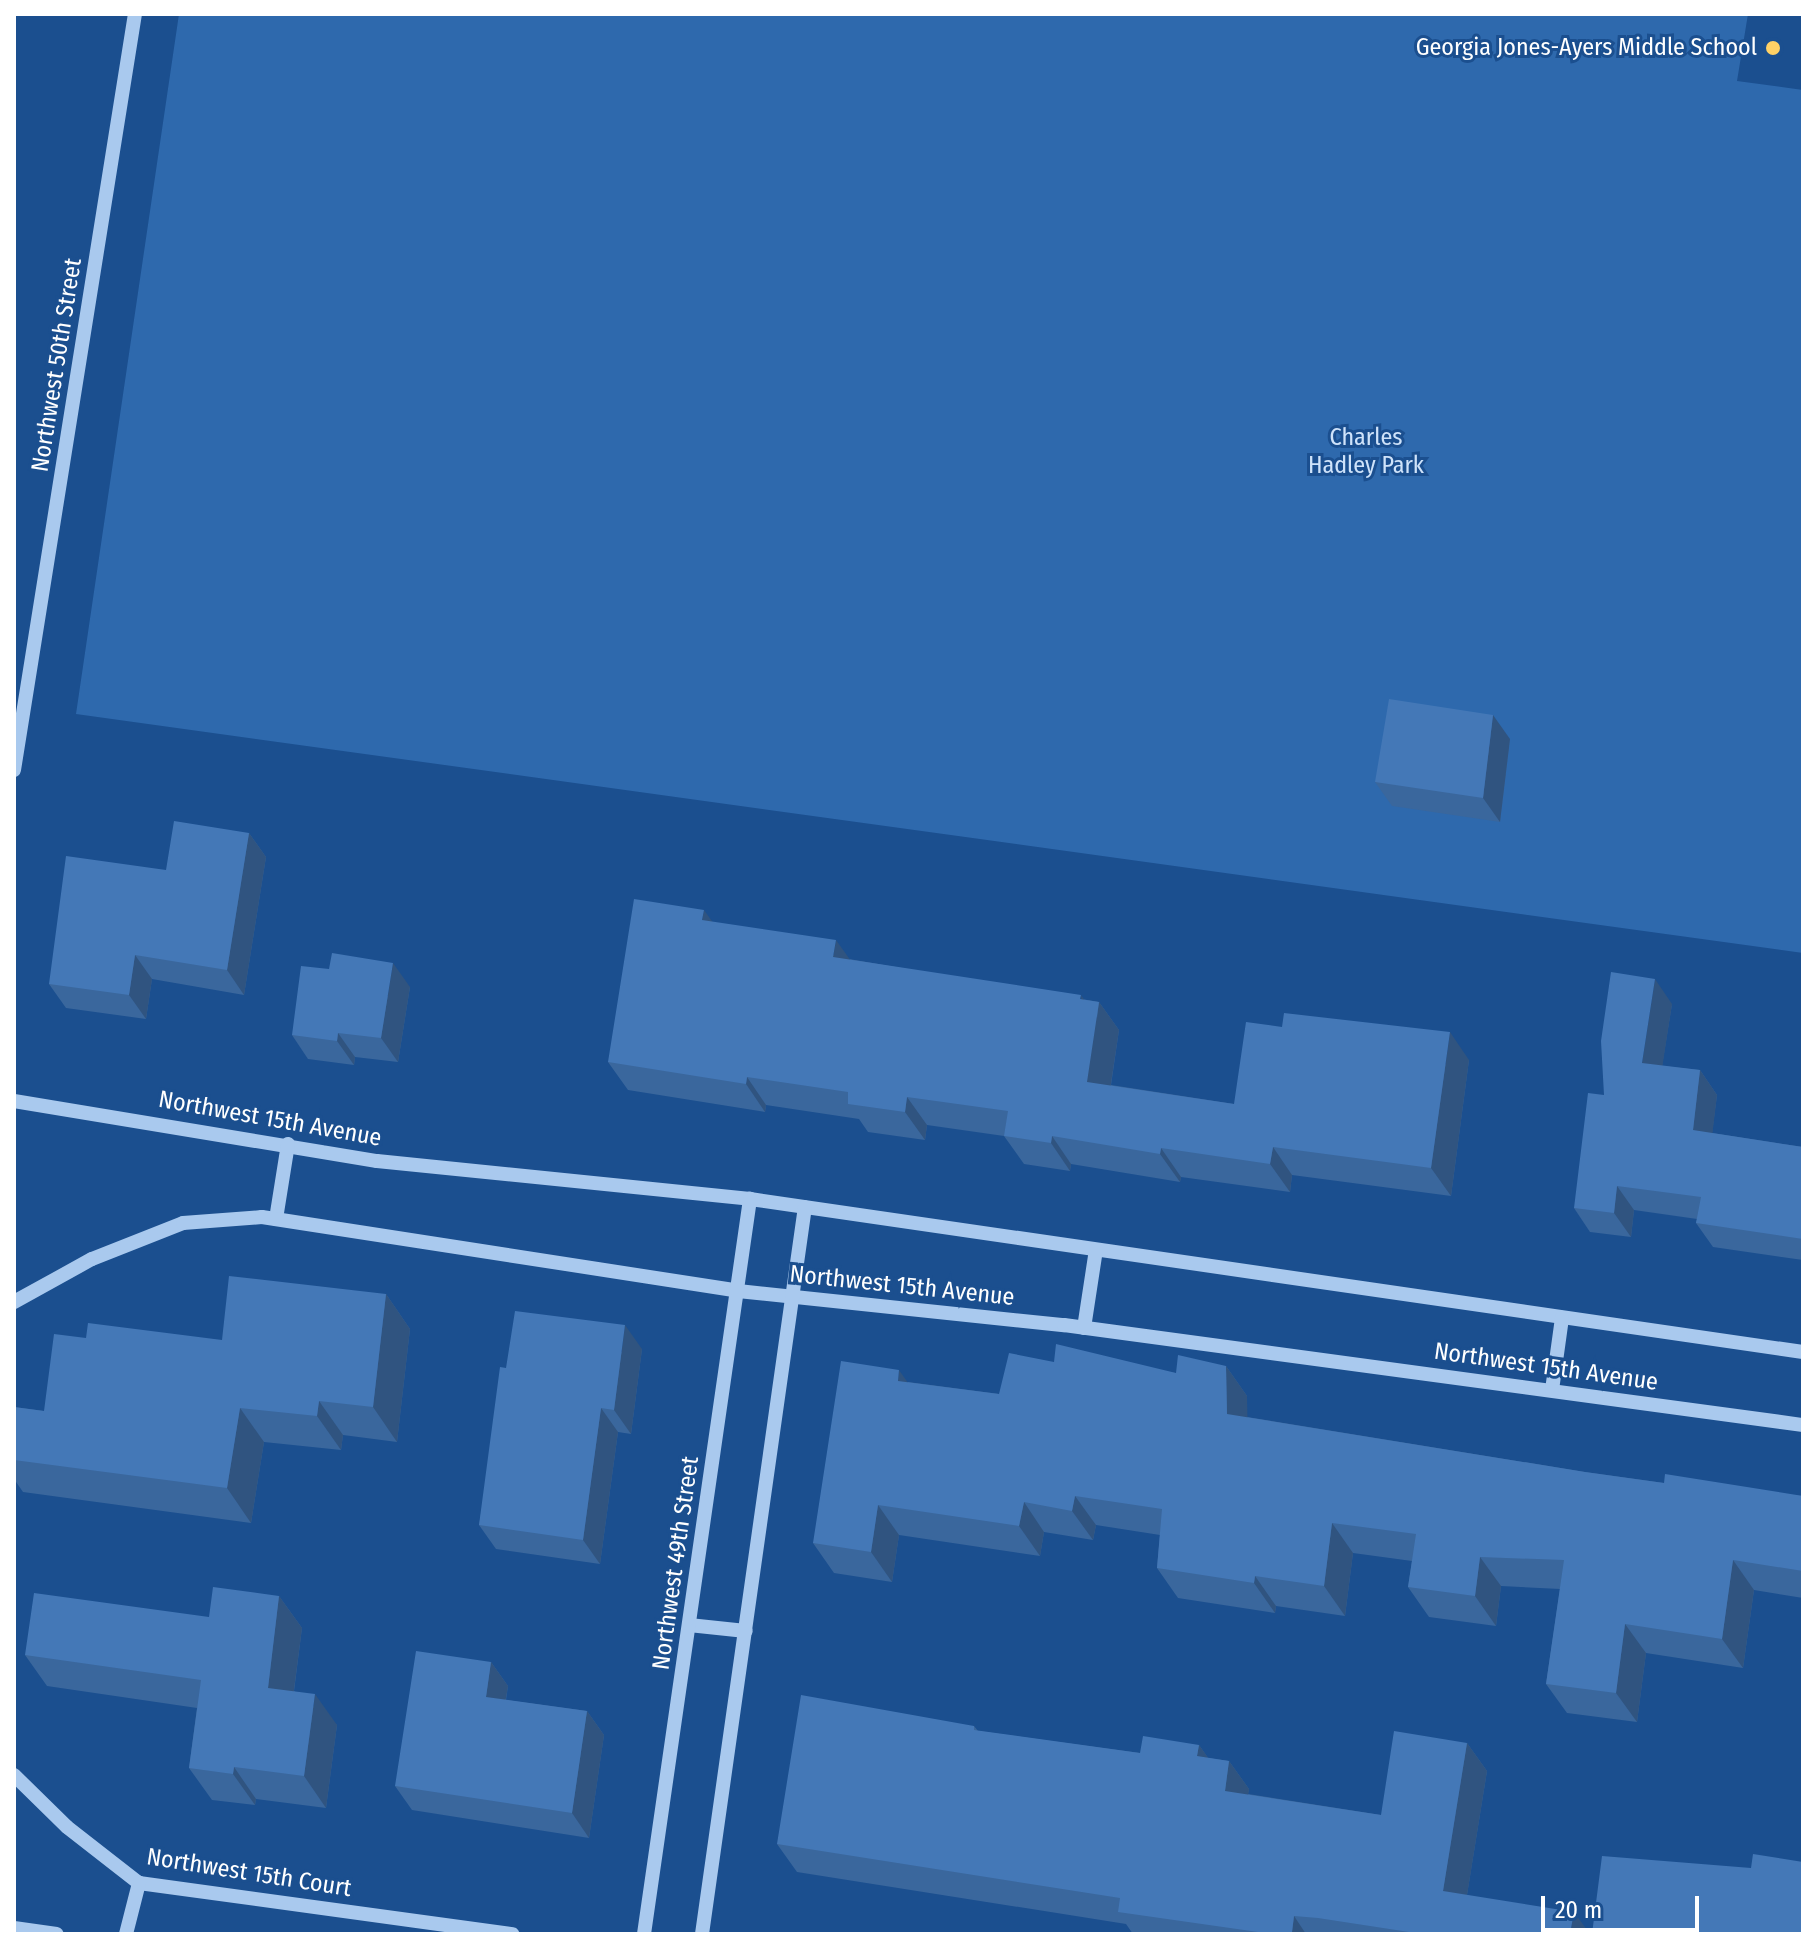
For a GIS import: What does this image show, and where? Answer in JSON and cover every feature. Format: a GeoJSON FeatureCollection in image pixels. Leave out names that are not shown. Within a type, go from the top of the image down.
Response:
{"type":"FeatureCollection","features":[{"type":"Feature","properties":{"kind":"street","name":"Northwest 50th Street"},"geometry":{"type":"LineString","coordinates":[[14,770],[135,14]]}},
{"type":"Feature","properties":{"kind":"street","name":"Northwest 15th Avenue"},"geometry":{"type":"LineString","coordinates":[[14,1101],[377,1161],[750,1199],[1803,1352]]}},
{"type":"Feature","properties":{"kind":"street"},"geometry":{"type":"LineString","coordinates":[[276,1219],[288,1144]]}},
{"type":"Feature","properties":{"kind":"street","name":"Northwest 49th Street"},"geometry":{"type":"LineString","coordinates":[[644,1934],[750,1199]]}},
{"type":"Feature","properties":{"kind":"street"},"geometry":{"type":"LineString","coordinates":[[702,1934],[795,1297],[805,1207]]}},
{"type":"Feature","properties":{"kind":"street","name":"Northwest 15th Avenue"},"geometry":{"type":"LineString","coordinates":[[14,1302],[92,1259],[183,1223],[276,1219],[738,1291],[1084,1328],[1803,1425]]}},
{"type":"Feature","properties":{"kind":"street"},"geometry":{"type":"LineString","coordinates":[[1084,1328],[1096,1250]]}},
{"type":"Feature","properties":{"kind":"street"},"geometry":{"type":"LineString","coordinates":[[1552,1390],[1562,1318]]}},
{"type":"Feature","properties":{"kind":"street"},"geometry":{"type":"LineString","coordinates":[[689,1625],[746,1631]]}},
{"type":"Feature","properties":{"kind":"street","name":"Northwest 15th Court"},"geometry":{"type":"LineString","coordinates":[[14,1775],[67,1827],[139,1883],[513,1934]]}},
{"type":"Feature","properties":{"kind":"street"},"geometry":{"type":"LineString","coordinates":[[126,1934],[139,1883]]}},
{"type":"Feature","properties":{"kind":"street"},"geometry":{"type":"LineString","coordinates":[[14,1928],[57,1934]]}},
{"type":"Feature","properties":{"kind":"green space","name":"Charles Hadley Park"},"geometry":{"type":"Polygon","coordinates":[[[179,14],[1748,14],[1737,81],[1803,90],[1803,953],[76,714],[179,14]]]}},
{"type":"Feature","properties":{"kind":"building"},"geometry":{"type":"Polygon","coordinates":[[[1389,699],[1493,715],[1483,798],[1375,782],[1389,699]]]}},
{"type":"Feature","properties":{"kind":"building"},"geometry":{"type":"Polygon","coordinates":[[[174,821],[249,833],[227,970],[135,955],[129,995],[49,984],[66,856],[166,870],[174,821]]]}},
{"type":"Feature","properties":{"kind":"building"},"geometry":{"type":"Polygon","coordinates":[[[634,899],[704,910],[702,920],[836,940],[833,957],[1081,995],[1080,999],[1099,1002],[1087,1082],[1234,1104],[1246,1022],[1282,1027],[1284,1013],[1450,1032],[1431,1168],[1273,1147],[1270,1164],[1161,1148],[1160,1154],[1052,1136],[1051,1143],[1004,1136],[1008,1111],[907,1097],[905,1112],[848,1104],[848,1092],[747,1077],[746,1084],[608,1062],[634,899]]]}},
{"type":"Feature","properties":{"kind":"building"},"geometry":{"type":"Polygon","coordinates":[[[332,953],[393,963],[381,1038],[338,1033],[337,1041],[292,1035],[301,966],[329,969],[332,953]]]}},
{"type":"Feature","properties":{"kind":"building"},"geometry":{"type":"Polygon","coordinates":[[[1611,972],[1655,979],[1642,1063],[1700,1070],[1693,1130],[1803,1147],[1803,1239],[1696,1223],[1701,1197],[1617,1186],[1614,1213],[1574,1208],[1588,1093],[1604,1095],[1601,1041],[1611,972]]]}},
{"type":"Feature","properties":{"kind":"building"},"geometry":{"type":"Polygon","coordinates":[[[229,1276],[386,1294],[373,1407],[319,1401],[317,1416],[240,1408],[227,1488],[14,1460],[14,1407],[44,1411],[54,1334],[86,1338],[88,1323],[222,1340],[229,1276]]]}},
{"type":"Feature","properties":{"kind":"building"},"geometry":{"type":"Polygon","coordinates":[[[515,1311],[625,1325],[614,1410],[601,1408],[583,1540],[479,1525],[500,1367],[506,1368],[515,1311]]]}},
{"type":"Feature","properties":{"kind":"building"},"geometry":{"type":"Polygon","coordinates":[[[1056,1344],[1176,1373],[1178,1355],[1226,1366],[1227,1414],[1585,1472],[1664,1483],[1665,1474],[1803,1496],[1803,1571],[1733,1560],[1722,1639],[1625,1624],[1616,1693],[1546,1684],[1564,1560],[1480,1557],[1475,1596],[1408,1587],[1416,1534],[1332,1523],[1324,1586],[1255,1576],[1254,1583],[1157,1568],[1162,1509],[1075,1496],[1072,1511],[1024,1502],[1019,1526],[878,1505],[871,1552],[813,1543],[841,1361],[899,1370],[898,1381],[999,1394],[1009,1353],[1054,1362],[1056,1344]]]}},
{"type":"Feature","properties":{"kind":"building"},"geometry":{"type":"Polygon","coordinates":[[[213,1587],[279,1596],[268,1688],[315,1694],[304,1776],[234,1767],[233,1774],[189,1768],[201,1680],[25,1655],[34,1593],[209,1617],[213,1587]]]}},
{"type":"Feature","properties":{"kind":"building"},"geometry":{"type":"Polygon","coordinates":[[[416,1651],[491,1662],[486,1697],[587,1711],[572,1813],[395,1786],[416,1651]]]}},
{"type":"Feature","properties":{"kind":"building"},"geometry":{"type":"Polygon","coordinates":[[[801,1695],[974,1726],[974,1730],[1140,1753],[1143,1736],[1199,1745],[1197,1756],[1229,1761],[1225,1791],[1381,1815],[1394,1731],[1467,1743],[1443,1891],[1574,1912],[1570,1934],[1422,1934],[1294,1916],[1292,1932],[1272,1934],[1118,1912],[1120,1898],[777,1844],[801,1695]]]}},
{"type":"Feature","properties":{"kind":"building"},"geometry":{"type":"Polygon","coordinates":[[[1753,1854],[1803,1862],[1803,1934],[1592,1934],[1602,1856],[1751,1868],[1753,1854]]]}},
{"type":"Feature","properties":{"kind":"place","name":"Georgia Jones-Ayers Middle School"},"geometry":{"type":"Point","coordinates":[1773,48]}}]}
